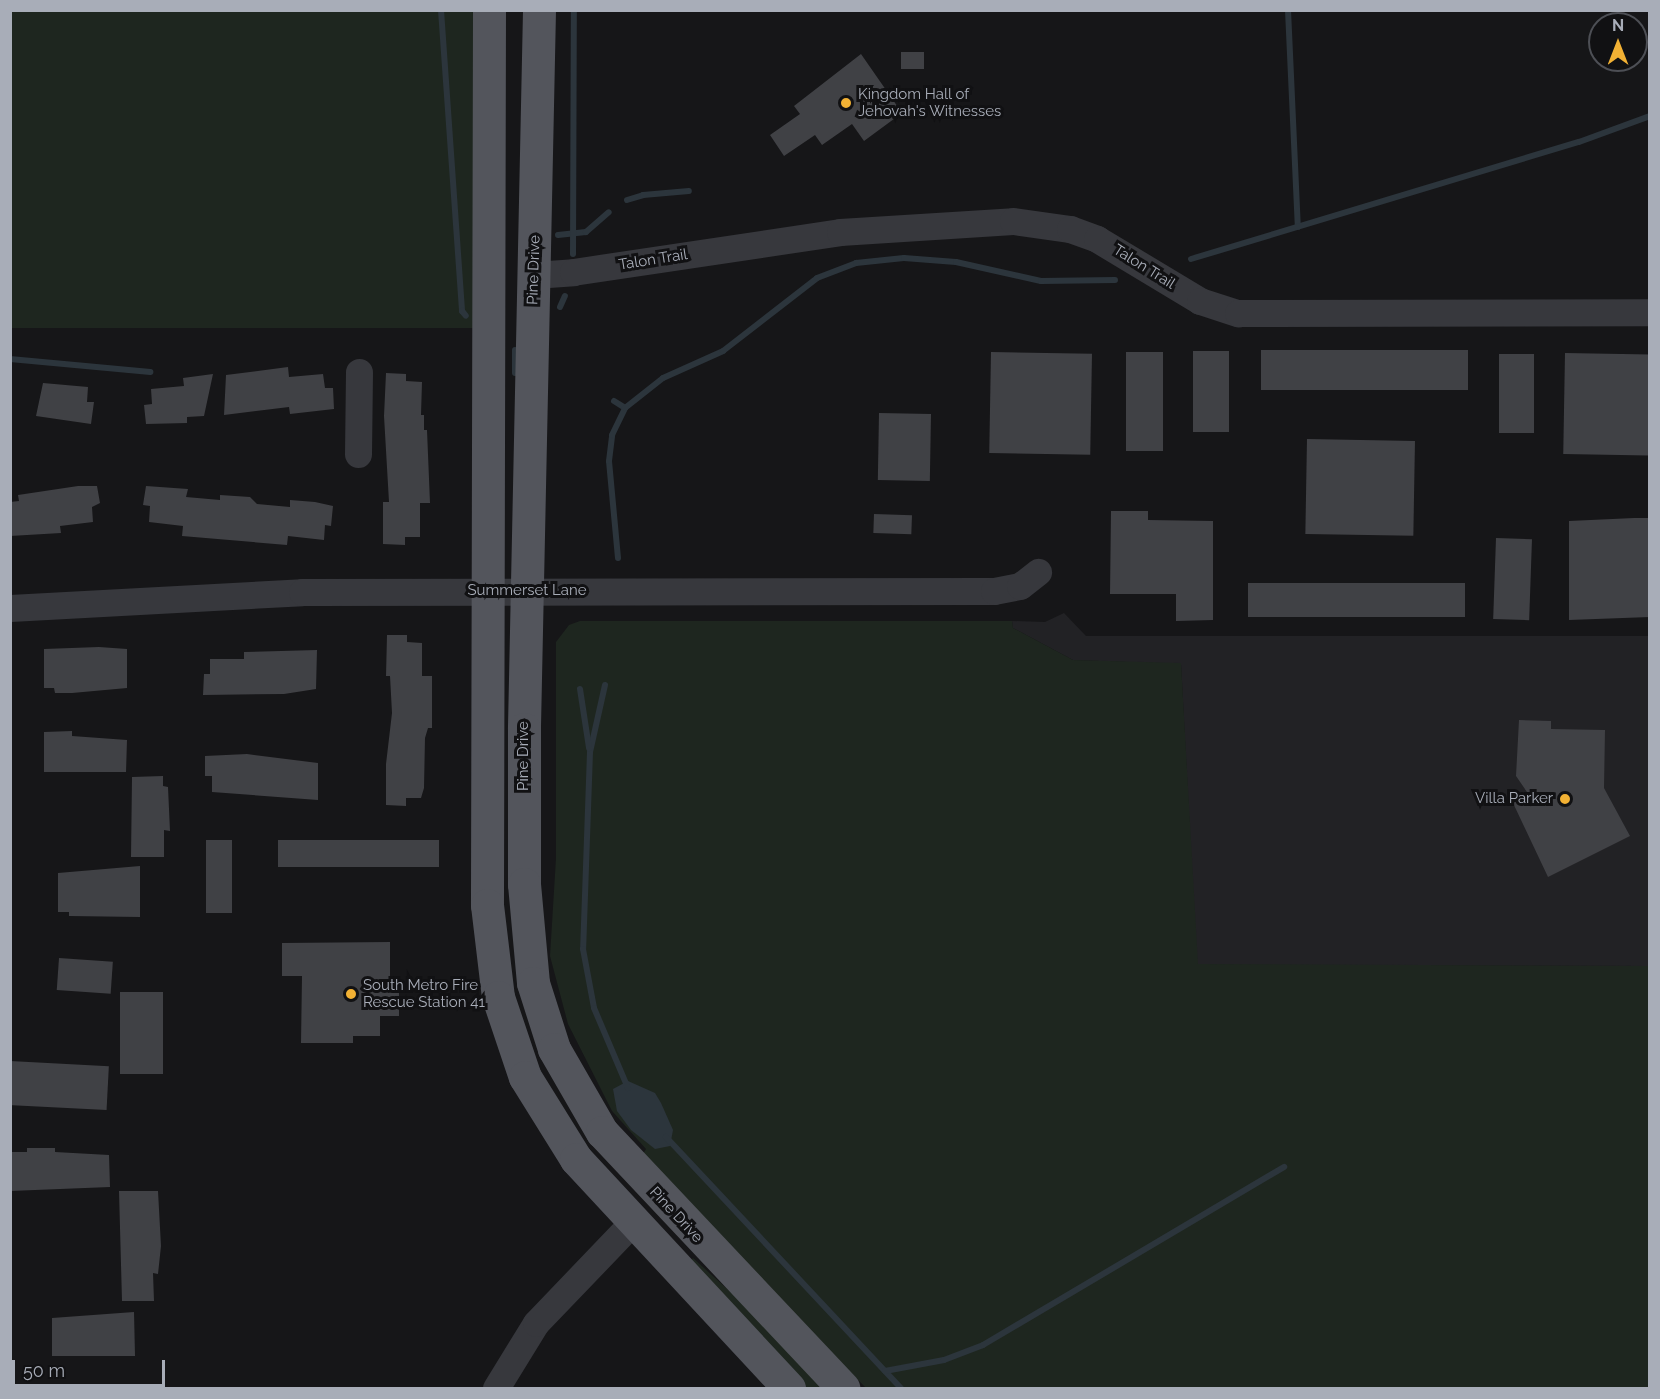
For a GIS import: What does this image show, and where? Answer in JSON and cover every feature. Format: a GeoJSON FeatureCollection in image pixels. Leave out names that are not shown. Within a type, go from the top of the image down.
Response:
{"type":"FeatureCollection","features":[{"type":"Feature","properties":{"kind":"main road"},"geometry":{"type":"LineString","coordinates":[[489,10],[487,905],[501,1008],[520,1066],[547,1117],[590,1178],[789,1389]]}},
{"type":"Feature","properties":{"kind":"main road","name":"Pine Drive"},"geometry":{"type":"LineString","coordinates":[[539,10],[525,591],[525,909],[533,983],[549,1036],[576,1094],[615,1149],[843,1389]]}},
{"type":"Feature","properties":{"kind":"street","name":"Talon Trail"},"geometry":{"type":"LineString","coordinates":[[534,275],[573,272],[840,232],[1013,221],[1070,229],[1097,239],[1200,301],[1238,313],[1650,312]]}},
{"type":"Feature","properties":{"kind":"street"},"geometry":{"type":"LineString","coordinates":[[358,454],[359,372]]}},
{"type":"Feature","properties":{"kind":"street","name":"Summerset Lane"},"geometry":{"type":"LineString","coordinates":[[10,608],[269,592],[994,591],[1020,586],[1038,572]]}},
{"type":"Feature","properties":{"kind":"street"},"geometry":{"type":"LineString","coordinates":[[496,1389],[536,1323],[632,1223]]}},
{"type":"Feature","properties":{"kind":"shaded area"},"geometry":{"type":"Polygon","coordinates":[[[11,11],[476,11],[476,328],[11,328],[11,11]]]}},
{"type":"Feature","properties":{"kind":"shaded area"},"geometry":{"type":"Polygon","coordinates":[[[1064,613],[1086,636],[1649,636],[1649,966],[1197,965],[1181,664],[1073,660],[1013,628],[1012,621],[1045,622],[1064,613]]]}},
{"type":"Feature","properties":{"kind":"shaded area"},"geometry":{"type":"Polygon","coordinates":[[[580,621],[1012,621],[1013,628],[1073,660],[1181,663],[1198,964],[1649,966],[1649,1388],[866,1388],[640,1159],[646,1149],[612,1111],[568,1024],[550,956],[556,858],[556,642],[569,625],[580,621]]]}},
{"type":"Feature","properties":{"kind":"shaded area"},"geometry":{"type":"Polygon","coordinates":[[[628,1081],[655,1093],[673,1130],[670,1146],[655,1149],[631,1130],[617,1111],[613,1089],[628,1081]]]}},
{"type":"Feature","properties":{"kind":"shaded area"},"geometry":{"type":"Polygon","coordinates":[[[693,1258],[735,1296],[825,1388],[807,1388],[688,1264],[693,1258]]]}},
{"type":"Feature","properties":{"kind":"building"},"geometry":{"type":"Polygon","coordinates":[[[901,52],[924,52],[924,69],[901,69],[901,52]]]}},
{"type":"Feature","properties":{"kind":"building","name":"Kingdom Hall of Jehovah's Witnesses"},"geometry":{"type":"Polygon","coordinates":[[[861,54],[902,113],[864,141],[852,124],[822,145],[815,135],[784,156],[770,135],[800,114],[794,106],[861,54]]]}},
{"type":"Feature","properties":{"kind":"building"},"geometry":{"type":"Polygon","coordinates":[[[1261,350],[1468,350],[1468,390],[1261,390],[1261,350]]]}},
{"type":"Feature","properties":{"kind":"building"},"geometry":{"type":"Polygon","coordinates":[[[1193,351],[1229,351],[1229,432],[1193,432],[1193,351]]]}},
{"type":"Feature","properties":{"kind":"building"},"geometry":{"type":"Polygon","coordinates":[[[991,352],[1092,354],[1090,455],[989,453],[991,352]]]}},
{"type":"Feature","properties":{"kind":"building"},"geometry":{"type":"Polygon","coordinates":[[[1126,352],[1163,352],[1163,451],[1126,451],[1126,352]]]}},
{"type":"Feature","properties":{"kind":"building"},"geometry":{"type":"Polygon","coordinates":[[[1565,353],[1650,354],[1648,455],[1563,454],[1565,353]]]}},
{"type":"Feature","properties":{"kind":"building"},"geometry":{"type":"Polygon","coordinates":[[[1499,354],[1534,354],[1534,433],[1499,433],[1499,354]]]}},
{"type":"Feature","properties":{"kind":"building"},"geometry":{"type":"Polygon","coordinates":[[[288,367],[289,377],[323,374],[325,388],[333,388],[334,409],[290,414],[289,407],[224,415],[226,375],[288,367]]]}},
{"type":"Feature","properties":{"kind":"building"},"geometry":{"type":"Polygon","coordinates":[[[386,373],[406,374],[406,381],[422,382],[421,415],[424,415],[424,430],[427,430],[430,503],[420,503],[420,537],[405,537],[405,545],[383,544],[383,502],[389,502],[384,416],[386,373]]]}},
{"type":"Feature","properties":{"kind":"building"},"geometry":{"type":"Polygon","coordinates":[[[213,374],[204,416],[187,417],[187,423],[146,424],[144,405],[152,404],[151,389],[184,386],[183,378],[213,374]]]}},
{"type":"Feature","properties":{"kind":"building"},"geometry":{"type":"Polygon","coordinates":[[[43,383],[88,387],[87,402],[94,402],[91,424],[36,416],[43,383]]]}},
{"type":"Feature","properties":{"kind":"building"},"geometry":{"type":"Polygon","coordinates":[[[879,413],[931,414],[930,481],[878,480],[879,413]]]}},
{"type":"Feature","properties":{"kind":"building"},"geometry":{"type":"Polygon","coordinates":[[[1307,439],[1415,441],[1413,536],[1305,534],[1307,439]]]}},
{"type":"Feature","properties":{"kind":"building"},"geometry":{"type":"Polygon","coordinates":[[[78,486],[97,486],[100,503],[92,507],[93,522],[60,526],[61,533],[10,536],[10,502],[19,501],[18,495],[78,486]]]}},
{"type":"Feature","properties":{"kind":"building"},"geometry":{"type":"Polygon","coordinates":[[[146,486],[188,489],[186,497],[220,500],[220,495],[250,497],[257,504],[290,507],[290,500],[315,502],[333,506],[331,526],[325,525],[324,540],[288,536],[287,545],[182,536],[183,526],[149,522],[150,506],[143,505],[146,486]]]}},
{"type":"Feature","properties":{"kind":"building"},"geometry":{"type":"Polygon","coordinates":[[[1111,511],[1148,511],[1148,520],[1213,521],[1213,620],[1176,621],[1176,594],[1110,594],[1111,511]]]}},
{"type":"Feature","properties":{"kind":"building"},"geometry":{"type":"Polygon","coordinates":[[[874,514],[912,515],[911,534],[873,533],[874,514]]]}},
{"type":"Feature","properties":{"kind":"building"},"geometry":{"type":"Polygon","coordinates":[[[1650,518],[1650,617],[1569,620],[1569,521],[1650,518]]]}},
{"type":"Feature","properties":{"kind":"building"},"geometry":{"type":"Polygon","coordinates":[[[1496,538],[1532,539],[1529,620],[1493,619],[1496,538]]]}},
{"type":"Feature","properties":{"kind":"building"},"geometry":{"type":"Polygon","coordinates":[[[1248,583],[1465,583],[1465,617],[1248,617],[1248,583]]]}},
{"type":"Feature","properties":{"kind":"building"},"geometry":{"type":"Polygon","coordinates":[[[387,635],[407,635],[407,642],[422,643],[422,676],[432,676],[432,728],[428,728],[425,738],[424,788],[421,798],[406,798],[406,806],[386,805],[386,764],[392,713],[390,676],[386,676],[387,635]]]}},
{"type":"Feature","properties":{"kind":"building"},"geometry":{"type":"Polygon","coordinates":[[[99,647],[127,649],[127,688],[55,693],[54,688],[44,688],[44,649],[99,647]]]}},
{"type":"Feature","properties":{"kind":"building"},"geometry":{"type":"Polygon","coordinates":[[[317,650],[316,689],[284,694],[203,695],[204,674],[210,674],[210,659],[244,659],[244,652],[317,650]]]}},
{"type":"Feature","properties":{"kind":"building","name":"Villa Parker"},"geometry":{"type":"Polygon","coordinates":[[[1519,720],[1551,721],[1551,729],[1605,730],[1604,788],[1630,836],[1548,877],[1513,803],[1529,795],[1516,776],[1519,720]]]}},
{"type":"Feature","properties":{"kind":"building"},"geometry":{"type":"Polygon","coordinates":[[[72,731],[72,736],[127,740],[126,772],[44,772],[44,732],[72,731]]]}},
{"type":"Feature","properties":{"kind":"building"},"geometry":{"type":"Polygon","coordinates":[[[247,754],[318,763],[318,800],[212,792],[212,776],[205,776],[205,756],[247,754]]]}},
{"type":"Feature","properties":{"kind":"building"},"geometry":{"type":"Polygon","coordinates":[[[163,776],[163,786],[168,787],[170,831],[164,830],[164,857],[131,857],[132,777],[163,776]]]}},
{"type":"Feature","properties":{"kind":"building"},"geometry":{"type":"Polygon","coordinates":[[[206,840],[232,840],[232,913],[206,913],[206,840]]]}},
{"type":"Feature","properties":{"kind":"building"},"geometry":{"type":"Polygon","coordinates":[[[278,840],[439,840],[439,867],[278,867],[278,840]]]}},
{"type":"Feature","properties":{"kind":"building"},"geometry":{"type":"Polygon","coordinates":[[[140,866],[140,917],[69,916],[69,912],[58,912],[58,873],[140,866]]]}},
{"type":"Feature","properties":{"kind":"building","name":"South Metro Fire Rescue Station 41"},"geometry":{"type":"Polygon","coordinates":[[[390,942],[390,990],[399,990],[399,1016],[380,1016],[380,1036],[353,1036],[353,1043],[301,1043],[302,976],[282,976],[282,943],[390,942]]]}},
{"type":"Feature","properties":{"kind":"building"},"geometry":{"type":"Polygon","coordinates":[[[59,958],[113,962],[111,994],[57,990],[59,958]]]}},
{"type":"Feature","properties":{"kind":"building"},"geometry":{"type":"Polygon","coordinates":[[[120,992],[163,992],[163,1074],[120,1074],[120,992]]]}},
{"type":"Feature","properties":{"kind":"building"},"geometry":{"type":"Polygon","coordinates":[[[10,1061],[109,1066],[107,1110],[10,1105],[10,1061]]]}},
{"type":"Feature","properties":{"kind":"building"},"geometry":{"type":"Polygon","coordinates":[[[27,1148],[55,1148],[55,1152],[109,1155],[110,1187],[10,1191],[10,1152],[27,1152],[27,1148]]]}},
{"type":"Feature","properties":{"kind":"building"},"geometry":{"type":"Polygon","coordinates":[[[119,1191],[158,1191],[161,1246],[158,1274],[153,1273],[154,1301],[122,1301],[119,1191]]]}},
{"type":"Feature","properties":{"kind":"building"},"geometry":{"type":"Polygon","coordinates":[[[134,1312],[135,1356],[52,1356],[52,1318],[134,1312]]]}},
{"type":"Feature","properties":{"kind":"waterway"},"geometry":{"type":"LineString","coordinates":[[441,10],[462,311],[466,316]]}},
{"type":"Feature","properties":{"kind":"waterway"},"geometry":{"type":"LineString","coordinates":[[573,254],[574,10]]}},
{"type":"Feature","properties":{"kind":"waterway"},"geometry":{"type":"LineString","coordinates":[[1288,10],[1298,227]]}},
{"type":"Feature","properties":{"kind":"waterway"},"geometry":{"type":"LineString","coordinates":[[1191,259],[1579,142],[1650,116]]}},
{"type":"Feature","properties":{"kind":"waterway"},"geometry":{"type":"LineString","coordinates":[[627,200],[643,195],[689,191]]}},
{"type":"Feature","properties":{"kind":"waterway"},"geometry":{"type":"LineString","coordinates":[[558,235],[586,232],[609,212]]}},
{"type":"Feature","properties":{"kind":"waterway"},"geometry":{"type":"LineString","coordinates":[[618,558],[609,461],[612,435],[625,408],[663,378],[723,351],[817,278],[856,263],[904,258],[956,262],[1041,281],[1115,280]]}},
{"type":"Feature","properties":{"kind":"waterway"},"geometry":{"type":"LineString","coordinates":[[560,307],[565,296]]}},
{"type":"Feature","properties":{"kind":"waterway"},"geometry":{"type":"LineString","coordinates":[[515,350],[515,373]]}},
{"type":"Feature","properties":{"kind":"waterway"},"geometry":{"type":"LineString","coordinates":[[10,359],[150,372]]}},
{"type":"Feature","properties":{"kind":"waterway"},"geometry":{"type":"LineString","coordinates":[[614,401],[625,408]]}},
{"type":"Feature","properties":{"kind":"waterway"},"geometry":{"type":"LineString","coordinates":[[605,685],[590,752],[583,949],[594,1008],[628,1088]]}},
{"type":"Feature","properties":{"kind":"waterway"},"geometry":{"type":"LineString","coordinates":[[580,689],[589,748]]}},
{"type":"Feature","properties":{"kind":"waterway"},"geometry":{"type":"LineString","coordinates":[[666,1137],[901,1388]]}},
{"type":"Feature","properties":{"kind":"waterway"},"geometry":{"type":"LineString","coordinates":[[885,1371],[944,1360],[983,1345],[1284,1167]]}},
{"type":"Feature","properties":{"kind":"place","name":"Kingdom Hall of Jehovah's Witnesses"},"geometry":{"type":"Point","coordinates":[846,103]}},
{"type":"Feature","properties":{"kind":"place","name":"Villa Parker"},"geometry":{"type":"Point","coordinates":[1565,799]}},
{"type":"Feature","properties":{"kind":"place","name":"South Metro Fire Rescue Station 41"},"geometry":{"type":"Point","coordinates":[351,994]}}]}
